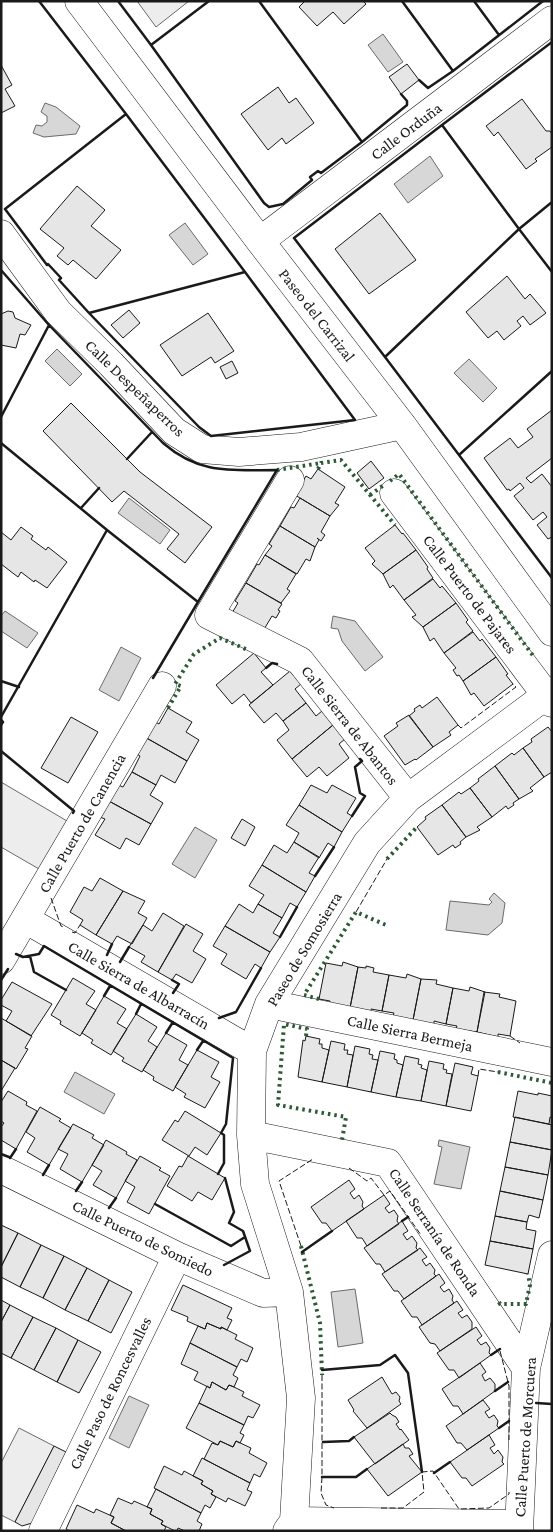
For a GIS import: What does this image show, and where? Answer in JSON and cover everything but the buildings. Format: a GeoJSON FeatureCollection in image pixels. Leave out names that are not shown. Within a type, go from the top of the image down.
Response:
{"type":"FeatureCollection","features":[{"type":"Feature","properties":{"kind":"street","name":"Paseo del Carrizal"},"geometry":{"type":"LineString","coordinates":[[80,1],[260,242],[402,425],[552,632]]}},
{"type":"Feature","properties":{"kind":"street","name":"Calle Orduña"},"geometry":{"type":"LineString","coordinates":[[260,242],[552,20]]}},
{"type":"Feature","properties":{"kind":"street","name":"Calle Despeñaperros"},"geometry":{"type":"LineString","coordinates":[[1,234],[58,312],[174,430],[202,449],[239,452],[301,447],[402,425]]}},
{"type":"Feature","properties":{"kind":"street","name":"Calle Sierra de Abantos"},"geometry":{"type":"LineString","coordinates":[[290,480],[209,615],[300,662],[408,798]]}},
{"type":"Feature","properties":{"kind":"street","name":"Calle Puerto de Pajares"},"geometry":{"type":"LineString","coordinates":[[394,493],[550,697]]}},
{"type":"Feature","properties":{"kind":"street","name":"Calle Puerto de Canencia"},"geometry":{"type":"LineString","coordinates":[[1,960],[162,686]]}},
{"type":"Feature","properties":{"kind":"street","name":"Paseo de Somosierra"},"geometry":{"type":"LineString","coordinates":[[290,1526],[301,1398],[289,1292],[255,1184],[251,1135],[252,1051],[269,1004],[367,843],[408,798],[550,697]]}},
{"type":"Feature","properties":{"kind":"street","name":"Calle Sierra de Albarracín"},"geometry":{"type":"LineString","coordinates":[[25,919],[252,1051]]}},
{"type":"Feature","properties":{"kind":"street","name":"Calle Sierra Bermeja"},"geometry":{"type":"LineString","coordinates":[[269,1004],[552,1062]]}},
{"type":"Feature","properties":{"kind":"street","name":"Calle Serranía de Ronda"},"geometry":{"type":"LineString","coordinates":[[251,1135],[388,1163],[526,1368]]}},
{"type":"Feature","properties":{"kind":"street","name":"Calle Puerto de Somiedo"},"geometry":{"type":"LineString","coordinates":[[1,1169],[177,1256],[263,1293],[289,1292]]}},
{"type":"Feature","properties":{"kind":"street","name":"Calle Paso de Roncesvalles"},"geometry":{"type":"LineString","coordinates":[[43,1531],[177,1256]]}},
{"type":"Feature","properties":{"kind":"street","name":"Calle Puerto de Morcuera"},"geometry":{"type":"LineString","coordinates":[[519,1527],[526,1368],[552,1256]]}},
{"type":"Feature","properties":{"kind":"street"},"geometry":{"type":"LineString","coordinates":[[290,1526],[519,1527]]}},
{"type":"Feature","properties":{"kind":"shaded area"},"geometry":{"type":"Polygon","coordinates":[[[137,1],[189,1],[156,27],[137,1]]]}},
{"type":"Feature","properties":{"kind":"shaded area"},"geometry":{"type":"Polygon","coordinates":[[[383,34],[403,62],[388,72],[368,45],[383,34]]]}},
{"type":"Feature","properties":{"kind":"shaded area"},"geometry":{"type":"Polygon","coordinates":[[[45,103],[56,107],[80,126],[76,134],[44,137],[33,133],[36,125],[42,126],[47,122],[47,116],[41,112],[45,103]]]}},
{"type":"Feature","properties":{"kind":"shaded area"},"geometry":{"type":"Polygon","coordinates":[[[430,156],[443,176],[408,203],[394,184],[430,156]]]}},
{"type":"Feature","properties":{"kind":"shaded area"},"geometry":{"type":"Polygon","coordinates":[[[185,223],[208,254],[193,265],[169,235],[185,223]]]}},
{"type":"Feature","properties":{"kind":"shaded area"},"geometry":{"type":"Polygon","coordinates":[[[57,349],[82,374],[70,386],[45,361],[57,349]]]}},
{"type":"Feature","properties":{"kind":"shaded area"},"geometry":{"type":"Polygon","coordinates":[[[469,359],[497,388],[483,402],[454,373],[469,359]]]}},
{"type":"Feature","properties":{"kind":"shaded area"},"geometry":{"type":"Polygon","coordinates":[[[129,498],[170,530],[160,544],[118,513],[129,498]]]}},
{"type":"Feature","properties":{"kind":"shaded area"},"geometry":{"type":"Polygon","coordinates":[[[5,611],[38,633],[27,648],[1,631],[1,616],[5,611]]]}},
{"type":"Feature","properties":{"kind":"shaded area"},"geometry":{"type":"Polygon","coordinates":[[[333,616],[355,621],[383,657],[365,671],[342,641],[338,629],[331,628],[333,616]]]}},
{"type":"Feature","properties":{"kind":"shaded area"},"geometry":{"type":"Polygon","coordinates":[[[121,647],[141,658],[119,701],[99,690],[121,647]]]}},
{"type":"Feature","properties":{"kind":"shaded area"},"geometry":{"type":"Polygon","coordinates":[[[1,782],[67,821],[39,869],[1,847],[1,782]]]}},
{"type":"Feature","properties":{"kind":"shaded area"},"geometry":{"type":"Polygon","coordinates":[[[195,827],[217,840],[195,878],[172,864],[195,827]]]}},
{"type":"Feature","properties":{"kind":"shaded area"},"geometry":{"type":"Polygon","coordinates":[[[494,893],[505,903],[502,923],[488,935],[446,930],[450,901],[489,905],[492,902],[489,899],[494,893]]]}},
{"type":"Feature","properties":{"kind":"shaded area"},"geometry":{"type":"Polygon","coordinates":[[[75,1072],[115,1094],[104,1114],[64,1092],[75,1072]]]}},
{"type":"Feature","properties":{"kind":"shaded area"},"geometry":{"type":"Polygon","coordinates":[[[439,1140],[470,1147],[461,1189],[434,1184],[442,1147],[438,1146],[439,1140]]]}},
{"type":"Feature","properties":{"kind":"shaded area"},"geometry":{"type":"Polygon","coordinates":[[[355,1289],[363,1343],[338,1347],[331,1292],[355,1289]]]}},
{"type":"Feature","properties":{"kind":"shaded area"},"geometry":{"type":"Polygon","coordinates":[[[129,1396],[149,1405],[129,1448],[109,1438],[129,1396]]]}},
{"type":"Feature","properties":{"kind":"shaded area"},"geometry":{"type":"Polygon","coordinates":[[[19,1428],[54,1446],[15,1522],[1,1515],[1,1463],[19,1428]]]}},
{"type":"Feature","properties":{"kind":"hedge"},"geometry":{"type":"LineString","coordinates":[[318,469],[321,463],[341,460],[395,525]]}},
{"type":"Feature","properties":{"kind":"hedge"},"geometry":{"type":"LineString","coordinates":[[277,470],[321,463]]}},
{"type":"Feature","properties":{"kind":"hedge"},"geometry":{"type":"LineString","coordinates":[[390,481],[399,474],[534,657]]}},
{"type":"Feature","properties":{"kind":"hedge"},"geometry":{"type":"LineString","coordinates":[[370,495],[384,485]]}},
{"type":"Feature","properties":{"kind":"hedge"},"geometry":{"type":"LineString","coordinates":[[168,708],[181,686],[175,684],[194,654],[220,638],[248,650]]}},
{"type":"Feature","properties":{"kind":"hedge"},"geometry":{"type":"LineString","coordinates":[[387,859],[417,827]]}},
{"type":"Feature","properties":{"kind":"hedge"},"geometry":{"type":"LineString","coordinates":[[319,999],[304,995],[356,912],[386,925]]}},
{"type":"Feature","properties":{"kind":"hedge"},"geometry":{"type":"LineString","coordinates":[[306,1036],[307,1029],[284,1024],[278,1105],[346,1117],[342,1140],[345,1141]]}},
{"type":"Feature","properties":{"kind":"hedge"},"geometry":{"type":"LineString","coordinates":[[498,1072],[552,1083]]}},
{"type":"Feature","properties":{"kind":"hedge"},"geometry":{"type":"LineString","coordinates":[[301,1246],[320,1323],[322,1375]]}},
{"type":"Feature","properties":{"kind":"hedge"},"geometry":{"type":"LineString","coordinates":[[499,1302],[500,1304],[526,1304],[530,1285],[528,1274]]}},
{"type":"Feature","properties":{"kind":"fence"},"geometry":{"type":"LineString","coordinates":[[458,725],[461,728],[516,687],[513,684]]}},
{"type":"Feature","properties":{"kind":"fence"},"geometry":{"type":"LineString","coordinates":[[356,912],[387,859]]}},
{"type":"Feature","properties":{"kind":"fence"},"geometry":{"type":"LineString","coordinates":[[51,898],[61,926],[64,927]]}},
{"type":"Feature","properties":{"kind":"fence"},"geometry":{"type":"LineString","coordinates":[[72,932],[75,933],[80,925]]}},
{"type":"Feature","properties":{"kind":"fence"},"geometry":{"type":"LineString","coordinates":[[510,1036],[520,1043]]}},
{"type":"Feature","properties":{"kind":"fence"},"geometry":{"type":"LineString","coordinates":[[478,1076],[479,1069],[498,1072]]}},
{"type":"Feature","properties":{"kind":"fence"},"geometry":{"type":"LineString","coordinates":[[301,1246],[279,1181],[313,1159]]}},
{"type":"Feature","properties":{"kind":"fence"},"geometry":{"type":"LineString","coordinates":[[349,1168],[367,1181],[371,1178],[384,1195],[390,1191],[421,1235]]}},
{"type":"Feature","properties":{"kind":"fence"},"geometry":{"type":"LineString","coordinates":[[500,1351],[509,1386],[509,1440]]}},
{"type":"Feature","properties":{"kind":"fence"},"geometry":{"type":"LineString","coordinates":[[322,1375],[321,1493],[326,1505],[334,1508]]}},
{"type":"Feature","properties":{"kind":"fence"},"geometry":{"type":"LineString","coordinates":[[381,1508],[403,1508],[424,1492],[422,1472],[433,1471],[459,1509],[489,1508],[509,1494],[509,1492]]}},
{"type":"Feature","properties":{"kind":"wall"},"geometry":{"type":"LineString","coordinates":[[39,1],[126,114]]}},
{"type":"Feature","properties":{"kind":"wall"},"geometry":{"type":"LineString","coordinates":[[118,1],[151,45],[209,1]]}},
{"type":"Feature","properties":{"kind":"wall"},"geometry":{"type":"LineString","coordinates":[[151,45],[264,203],[269,207],[283,204],[312,180],[310,177],[318,171],[321,173],[362,142],[259,1]]}},
{"type":"Feature","properties":{"kind":"wall"},"geometry":{"type":"LineString","coordinates":[[402,1],[453,71],[428,88],[419,80]]}},
{"type":"Feature","properties":{"kind":"wall"},"geometry":{"type":"LineString","coordinates":[[474,1],[499,35]]}},
{"type":"Feature","properties":{"kind":"wall"},"geometry":{"type":"LineString","coordinates":[[453,71],[543,1]]}},
{"type":"Feature","properties":{"kind":"wall"},"geometry":{"type":"LineString","coordinates":[[552,42],[442,125],[519,229],[552,202]]}},
{"type":"Feature","properties":{"kind":"wall"},"geometry":{"type":"LineString","coordinates":[[362,142],[407,105],[407,101],[401,94]]}},
{"type":"Feature","properties":{"kind":"wall"},"geometry":{"type":"LineString","coordinates":[[89,313],[59,280],[61,278],[47,265],[5,209],[126,114],[245,272]]}},
{"type":"Feature","properties":{"kind":"wall"},"geometry":{"type":"LineString","coordinates":[[385,357],[294,238],[442,125]]}},
{"type":"Feature","properties":{"kind":"wall"},"geometry":{"type":"LineString","coordinates":[[459,455],[385,357],[519,229],[552,272]]}},
{"type":"Feature","properties":{"kind":"wall"},"geometry":{"type":"LineString","coordinates":[[1,270],[49,325]]}},
{"type":"Feature","properties":{"kind":"wall"},"geometry":{"type":"LineString","coordinates":[[245,272],[355,420],[211,436],[199,427],[89,313],[245,272]]}},
{"type":"Feature","properties":{"kind":"wall"},"geometry":{"type":"LineString","coordinates":[[1,417],[49,325],[163,443],[177,453],[203,466],[230,470],[277,470],[198,602]]}},
{"type":"Feature","properties":{"kind":"wall"},"geometry":{"type":"LineString","coordinates":[[552,371],[459,455],[552,578]]}},
{"type":"Feature","properties":{"kind":"wall"},"geometry":{"type":"LineString","coordinates":[[127,459],[152,432]]}},
{"type":"Feature","properties":{"kind":"wall"},"geometry":{"type":"LineString","coordinates":[[1,443],[107,530]]}},
{"type":"Feature","properties":{"kind":"wall"},"geometry":{"type":"LineString","coordinates":[[81,508],[99,488]]}},
{"type":"Feature","properties":{"kind":"wall"},"geometry":{"type":"LineString","coordinates":[[1,717],[107,530],[198,602],[153,678]]}},
{"type":"Feature","properties":{"kind":"wall"},"geometry":{"type":"LineString","coordinates":[[266,668],[272,663],[277,664]]}},
{"type":"Feature","properties":{"kind":"wall"},"geometry":{"type":"LineString","coordinates":[[1,681],[19,687]]}},
{"type":"Feature","properties":{"kind":"wall"},"geometry":{"type":"LineString","coordinates":[[1,720],[3,722],[1,725]]}},
{"type":"Feature","properties":{"kind":"wall"},"geometry":{"type":"LineString","coordinates":[[1,751],[74,811],[73,813]]}},
{"type":"Feature","properties":{"kind":"wall"},"geometry":{"type":"LineString","coordinates":[[352,816],[365,796],[360,793],[355,767],[362,761],[360,759]]}},
{"type":"Feature","properties":{"kind":"wall"},"geometry":{"type":"LineString","coordinates":[[315,876],[334,847]]}},
{"type":"Feature","properties":{"kind":"wall"},"geometry":{"type":"LineString","coordinates":[[280,937],[297,907]]}},
{"type":"Feature","properties":{"kind":"wall"},"geometry":{"type":"LineString","coordinates":[[107,955],[112,944]]}},
{"type":"Feature","properties":{"kind":"wall"},"geometry":{"type":"LineString","coordinates":[[16,954],[23,957],[39,954],[44,946],[233,1058],[226,1124],[221,1133],[224,1135],[224,1163],[218,1174]]}},
{"type":"Feature","properties":{"kind":"wall"},"geometry":{"type":"LineString","coordinates":[[120,962],[129,947]]}},
{"type":"Feature","properties":{"kind":"wall"},"geometry":{"type":"LineString","coordinates":[[30,956],[34,972],[66,990]]}},
{"type":"Feature","properties":{"kind":"wall"},"geometry":{"type":"LineString","coordinates":[[219,1018],[236,1012],[261,968]]}},
{"type":"Feature","properties":{"kind":"wall"},"geometry":{"type":"LineString","coordinates":[[1,980],[8,969]]}},
{"type":"Feature","properties":{"kind":"wall"},"geometry":{"type":"LineString","coordinates":[[172,980],[179,984],[173,993]]}},
{"type":"Feature","properties":{"kind":"wall"},"geometry":{"type":"LineString","coordinates":[[104,996],[110,986]]}},
{"type":"Feature","properties":{"kind":"wall"},"geometry":{"type":"LineString","coordinates":[[136,1014],[141,1004]]}},
{"type":"Feature","properties":{"kind":"wall"},"geometry":{"type":"LineString","coordinates":[[166,1033],[173,1022]]}},
{"type":"Feature","properties":{"kind":"wall"},"geometry":{"type":"LineString","coordinates":[[197,1050],[203,1041]]}},
{"type":"Feature","properties":{"kind":"wall"},"geometry":{"type":"LineString","coordinates":[[10,1158],[16,1149]]}},
{"type":"Feature","properties":{"kind":"wall"},"geometry":{"type":"LineString","coordinates":[[1,1154],[9,1157]]}},
{"type":"Feature","properties":{"kind":"wall"},"geometry":{"type":"LineString","coordinates":[[43,1175],[49,1165]]}},
{"type":"Feature","properties":{"kind":"wall"},"geometry":{"type":"LineString","coordinates":[[224,1265],[250,1251],[243,1231],[229,1223],[234,1212],[225,1178]]}},
{"type":"Feature","properties":{"kind":"wall"},"geometry":{"type":"LineString","coordinates":[[76,1191],[82,1182]]}},
{"type":"Feature","properties":{"kind":"wall"},"geometry":{"type":"LineString","coordinates":[[109,1208],[116,1198]]}},
{"type":"Feature","properties":{"kind":"wall"},"geometry":{"type":"LineString","coordinates":[[155,1204],[231,1246],[245,1237]]}},
{"type":"Feature","properties":{"kind":"wall"},"geometry":{"type":"LineString","coordinates":[[402,1221],[408,1217]]}},
{"type":"Feature","properties":{"kind":"wall"},"geometry":{"type":"LineString","coordinates":[[302,1252],[332,1231]]}},
{"type":"Feature","properties":{"kind":"wall"},"geometry":{"type":"LineString","coordinates":[[491,1355],[500,1349]]}},
{"type":"Feature","properties":{"kind":"wall"},"geometry":{"type":"LineString","coordinates":[[322,1370],[380,1365],[395,1355],[408,1373],[422,1472]]}},
{"type":"Feature","properties":{"kind":"wall"},"geometry":{"type":"LineString","coordinates":[[495,1391],[508,1382]]}},
{"type":"Feature","properties":{"kind":"wall"},"geometry":{"type":"LineString","coordinates":[[536,1403],[552,1404]]}},
{"type":"Feature","properties":{"kind":"wall"},"geometry":{"type":"LineString","coordinates":[[499,1428],[509,1421]]}},
{"type":"Feature","properties":{"kind":"wall"},"geometry":{"type":"LineString","coordinates":[[323,1442],[349,1441],[354,1437]]}},
{"type":"Feature","properties":{"kind":"wall"},"geometry":{"type":"LineString","coordinates":[[434,1473],[450,1462]]}},
{"type":"Feature","properties":{"kind":"wall"},"geometry":{"type":"LineString","coordinates":[[322,1477],[356,1477],[367,1469]]}}]}
